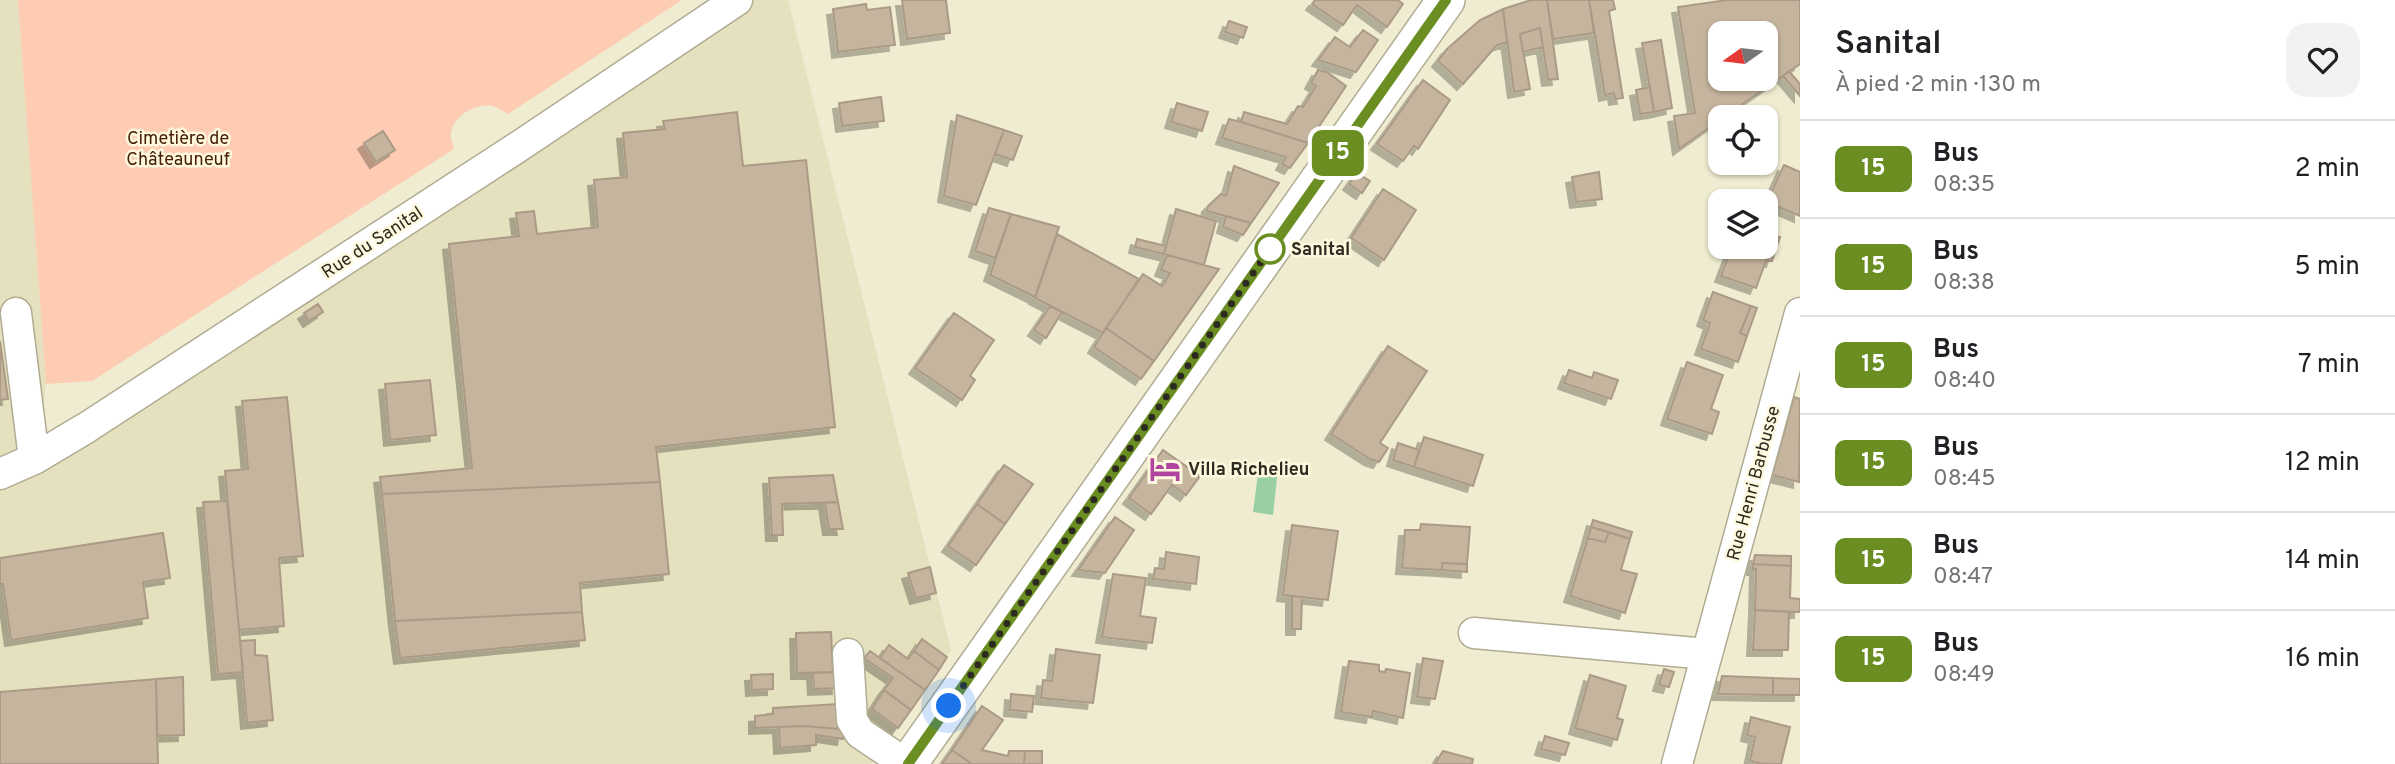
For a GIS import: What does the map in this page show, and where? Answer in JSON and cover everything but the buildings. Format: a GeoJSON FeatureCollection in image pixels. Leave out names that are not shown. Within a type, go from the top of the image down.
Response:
{"type":"FeatureCollection","features":[{"type":"Feature","properties":{"kind":"main road"},"geometry":{"type":"LineString","coordinates":[[907,764],[1446,0]]}},
{"type":"Feature","properties":{"kind":"street","name":"Rue du Sanital"},"geometry":{"type":"LineString","coordinates":[[0,474],[34,459],[86,428],[521,145],[737,0]]}},
{"type":"Feature","properties":{"kind":"street"},"geometry":{"type":"LineString","coordinates":[[16,313],[34,459]]}},
{"type":"Feature","properties":{"kind":"street","name":"Rue Henri Barbusse"},"geometry":{"type":"LineString","coordinates":[[1678,764],[1798,326]]}},
{"type":"Feature","properties":{"kind":"street"},"geometry":{"type":"LineString","coordinates":[[1474,633],[1707,654]]}},
{"type":"Feature","properties":{"kind":"street"},"geometry":{"type":"LineString","coordinates":[[848,654],[852,720],[860,733],[907,764]]}},
{"type":"Feature","properties":{"kind":"shaded area"},"geometry":{"type":"Polygon","coordinates":[[[0,0],[18,0],[46,384],[39,451],[736,0],[788,0],[951,650],[871,764],[0,764],[0,0]]]}},
{"type":"Feature","properties":{"kind":"shaded area"},"geometry":{"type":"Polygon","coordinates":[[[1259,466],[1278,469],[1273,515],[1253,512],[1259,466]]]}},
{"type":"Feature","properties":{"kind":"green space","name":"Cimetière de Châteauneuf"},"geometry":{"type":"Polygon","coordinates":[[[18,0],[682,0],[508,114],[492,106],[479,106],[467,111],[453,126],[451,138],[454,149],[92,381],[46,384],[18,0]]]}},
{"type":"Feature","properties":{"kind":"bus line","name":"15"},"geometry":{"type":"LineString","coordinates":[[908,764],[1446,0]]}},
{"type":"Feature","properties":{"kind":"place","name":"Sanital"},"geometry":{"type":"Point","coordinates":[1270,249]}},
{"type":"Feature","properties":{"kind":"place","name":"Villa Richelieu"},"geometry":{"type":"Point","coordinates":[1165,469]}},
{"type":"Feature","properties":{"kind":"route"},"geometry":{"type":"LineString","coordinates":[[949,706],[1277,239],[1270,249]]}}]}
